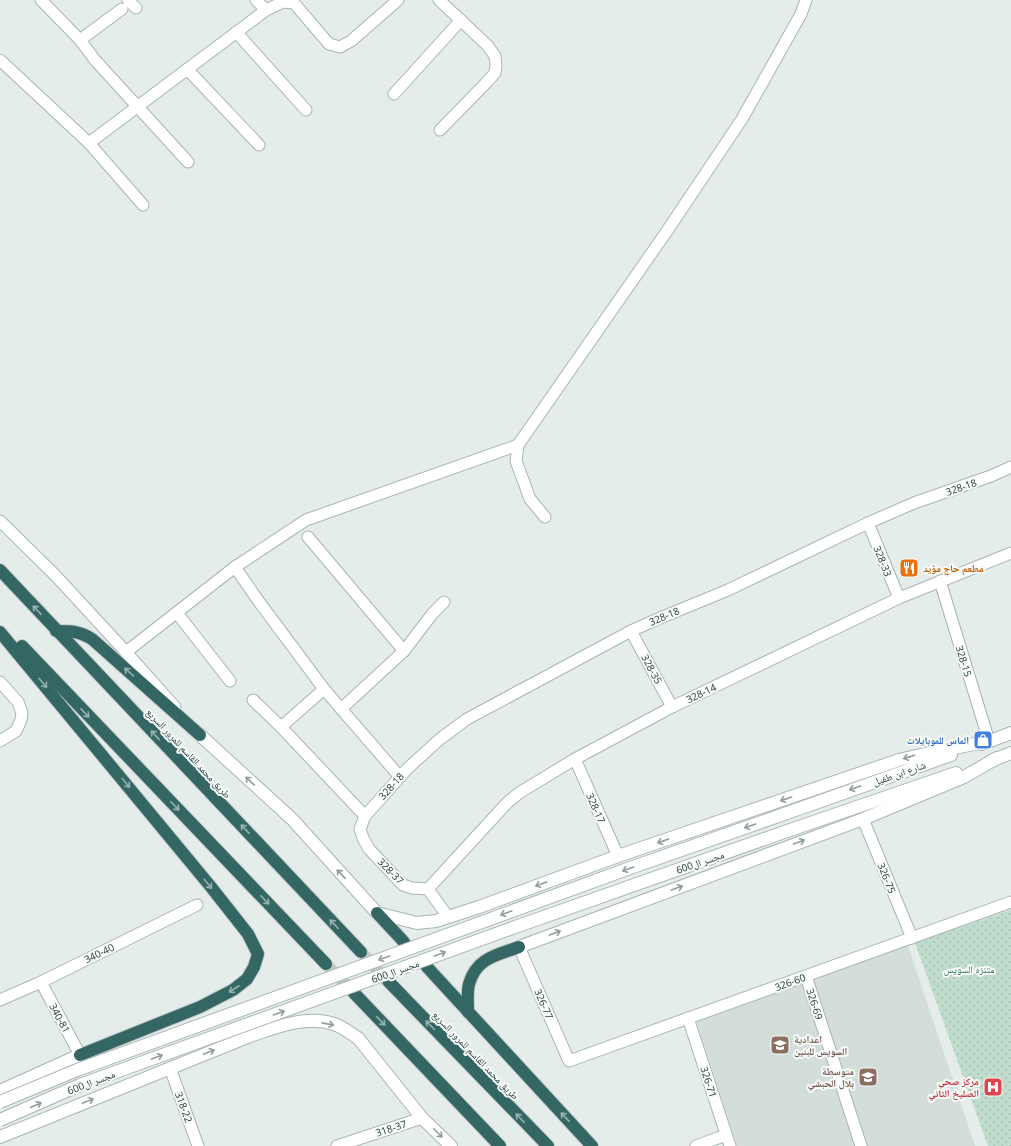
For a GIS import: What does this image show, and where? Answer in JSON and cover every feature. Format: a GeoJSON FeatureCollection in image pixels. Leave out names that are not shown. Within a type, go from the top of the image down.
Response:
{"type":"FeatureCollection","features":[{"type":"Feature","properties":{"kind":"highway","name":"طريق محمد القاسم للمرور السريع"},"geometry":{"type":"LineString","coordinates":[[0,570],[361,952]]}},
{"type":"Feature","properties":{"kind":"highway"},"geometry":{"type":"LineString","coordinates":[[0,624],[326,964]]}},
{"type":"Feature","properties":{"kind":"highway"},"geometry":{"type":"LineString","coordinates":[[56,630],[84,634],[200,735]]}},
{"type":"Feature","properties":{"kind":"highway"},"geometry":{"type":"LineString","coordinates":[[0,632],[211,887],[248,934],[258,954],[254,967],[247,980],[233,990],[200,1006],[80,1055]]}},
{"type":"Feature","properties":{"kind":"highway"},"geometry":{"type":"LineString","coordinates":[[377,913],[404,942]]}},
{"type":"Feature","properties":{"kind":"highway"},"geometry":{"type":"LineString","coordinates":[[468,1012],[468,984],[480,964],[487,958],[519,947]]}},
{"type":"Feature","properties":{"kind":"highway"},"geometry":{"type":"LineString","coordinates":[[427,967],[592,1146]]}},
{"type":"Feature","properties":{"kind":"highway","name":"طريق محمد القاسم للمرور السريع"},"geometry":{"type":"LineString","coordinates":[[388,981],[548,1146]]}},
{"type":"Feature","properties":{"kind":"highway"},"geometry":{"type":"LineString","coordinates":[[354,993],[500,1146]]}},
{"type":"Feature","properties":{"kind":"street"},"geometry":{"type":"LineString","coordinates":[[41,0],[80,40],[95,60],[188,162]]}},
{"type":"Feature","properties":{"kind":"street"},"geometry":{"type":"LineString","coordinates":[[256,0],[266,10]]}},
{"type":"Feature","properties":{"kind":"street"},"geometry":{"type":"LineString","coordinates":[[89,143],[266,10],[283,2],[294,3],[329,44],[340,47],[351,41],[398,0]]}},
{"type":"Feature","properties":{"kind":"street"},"geometry":{"type":"LineString","coordinates":[[439,0],[487,45],[494,56],[496,65],[495,73],[440,130]]}},
{"type":"Feature","properties":{"kind":"street"},"geometry":{"type":"LineString","coordinates":[[545,517],[530,499],[516,461],[518,446],[667,231],[742,119],[801,14],[806,0]]}},
{"type":"Feature","properties":{"kind":"street"},"geometry":{"type":"LineString","coordinates":[[80,40],[129,6]]}},
{"type":"Feature","properties":{"kind":"street"},"geometry":{"type":"LineString","coordinates":[[394,94],[461,20]]}},
{"type":"Feature","properties":{"kind":"street"},"geometry":{"type":"LineString","coordinates":[[236,32],[306,110]]}},
{"type":"Feature","properties":{"kind":"street"},"geometry":{"type":"LineString","coordinates":[[0,60],[89,143],[143,205]]}},
{"type":"Feature","properties":{"kind":"street"},"geometry":{"type":"LineString","coordinates":[[187,69],[259,145]]}},
{"type":"Feature","properties":{"kind":"street"},"geometry":{"type":"LineString","coordinates":[[126,652],[235,567],[306,520],[518,446]]}},
{"type":"Feature","properties":{"kind":"street","name":"328-18"},"geometry":{"type":"LineString","coordinates":[[360,829],[365,816],[407,769],[440,739],[467,719],[631,631],[728,590],[868,523],[914,503],[991,476],[1011,467]]}},
{"type":"Feature","properties":{"kind":"street"},"geometry":{"type":"LineString","coordinates":[[0,521],[55,575],[200,735],[292,820],[377,913],[417,923],[436,921],[448,917],[618,856],[899,760],[929,752],[989,741]]}},
{"type":"Feature","properties":{"kind":"street","name":"328-33"},"geometry":{"type":"LineString","coordinates":[[868,523],[899,598]]}},
{"type":"Feature","properties":{"kind":"street"},"geometry":{"type":"LineString","coordinates":[[308,537],[404,651]]}},
{"type":"Feature","properties":{"kind":"street","name":"328-14"},"geometry":{"type":"LineString","coordinates":[[428,889],[507,803],[519,793],[575,759],[672,707],[899,598],[1011,553]]}},
{"type":"Feature","properties":{"kind":"street"},"geometry":{"type":"LineString","coordinates":[[235,567],[324,689],[400,777]]}},
{"type":"Feature","properties":{"kind":"street","name":"328-15"},"geometry":{"type":"LineString","coordinates":[[940,581],[989,741]]}},
{"type":"Feature","properties":{"kind":"street"},"geometry":{"type":"LineString","coordinates":[[341,709],[404,651],[433,613],[444,602]]}},
{"type":"Feature","properties":{"kind":"street"},"geometry":{"type":"LineString","coordinates":[[177,613],[230,681]]}},
{"type":"Feature","properties":{"kind":"street","name":"328-35"},"geometry":{"type":"LineString","coordinates":[[631,631],[672,707]]}},
{"type":"Feature","properties":{"kind":"street"},"geometry":{"type":"LineString","coordinates":[[0,682],[18,702],[22,713],[21,720],[16,730],[0,741]]}},
{"type":"Feature","properties":{"kind":"street"},"geometry":{"type":"LineString","coordinates":[[281,727],[324,689]]}},
{"type":"Feature","properties":{"kind":"street"},"geometry":{"type":"LineString","coordinates":[[253,700],[281,727],[365,816]]}},
{"type":"Feature","properties":{"kind":"street","name":"شارع ابن طفيل"},"geometry":{"type":"LineString","coordinates":[[787,813],[1011,733]]}},
{"type":"Feature","properties":{"kind":"street","name":"شارع ابن طفيل"},"geometry":{"type":"LineString","coordinates":[[793,829],[1011,754]]}},
{"type":"Feature","properties":{"kind":"street"},"geometry":{"type":"LineString","coordinates":[[519,947],[863,819],[964,777],[997,758]]}},
{"type":"Feature","properties":{"kind":"street","name":"328-17"},"geometry":{"type":"LineString","coordinates":[[575,759],[618,856]]}},
{"type":"Feature","properties":{"kind":"street","name":"مجسر ال600"},"geometry":{"type":"LineString","coordinates":[[0,1102],[77,1070],[630,868],[787,813]]}},
{"type":"Feature","properties":{"kind":"street","name":"326-75"},"geometry":{"type":"LineString","coordinates":[[863,819],[912,938]]}},
{"type":"Feature","properties":{"kind":"street","name":"328-37"},"geometry":{"type":"LineString","coordinates":[[360,829],[369,849],[403,885],[412,888],[428,889]]}},
{"type":"Feature","properties":{"kind":"street","name":"مجسر ال600"},"geometry":{"type":"LineString","coordinates":[[0,1120],[80,1085],[518,926],[793,829]]}},
{"type":"Feature","properties":{"kind":"street"},"geometry":{"type":"LineString","coordinates":[[428,889],[448,917]]}},
{"type":"Feature","properties":{"kind":"street","name":"326-60"},"geometry":{"type":"LineString","coordinates":[[569,1061],[1011,902]]}},
{"type":"Feature","properties":{"kind":"street","name":"340-40"},"geometry":{"type":"LineString","coordinates":[[0,1000],[41,982],[198,905]]}},
{"type":"Feature","properties":{"kind":"street","name":"326-77"},"geometry":{"type":"LineString","coordinates":[[519,947],[569,1061]]}},
{"type":"Feature","properties":{"kind":"street","name":"326-69"},"geometry":{"type":"LineString","coordinates":[[806,976],[861,1146]]}},
{"type":"Feature","properties":{"kind":"street","name":"340-81"},"geometry":{"type":"LineString","coordinates":[[41,982],[80,1055]]}},
{"type":"Feature","properties":{"kind":"street","name":"326-71"},"geometry":{"type":"LineString","coordinates":[[688,1018],[728,1141]]}},
{"type":"Feature","properties":{"kind":"street"},"geometry":{"type":"LineString","coordinates":[[0,1137],[250,1036],[282,1026],[309,1021],[333,1024],[358,1038],[422,1118],[451,1146]]}},
{"type":"Feature","properties":{"kind":"street"},"geometry":{"type":"LineString","coordinates":[[0,1091],[80,1055]]}},
{"type":"Feature","properties":{"kind":"street","name":"318-22"},"geometry":{"type":"LineString","coordinates":[[170,1068],[198,1146]]}},
{"type":"Feature","properties":{"kind":"street","name":"318-37"},"geometry":{"type":"LineString","coordinates":[[337,1146],[352,1144],[422,1118]]}},
{"type":"Feature","properties":{"kind":"street"},"geometry":{"type":"LineString","coordinates":[[696,1146],[728,1141]]}},
{"type":"Feature","properties":{"kind":"shaded area"},"geometry":{"type":"Polygon","coordinates":[[[908,946],[975,1146],[737,1146],[696,1020],[908,946]]]}},
{"type":"Feature","properties":{"kind":"green space","name":"متنزه السويس"},"geometry":{"type":"Polygon","coordinates":[[[1011,910],[1011,1146],[988,1146],[915,943],[1011,910]]]}},
{"type":"Feature","properties":{"kind":"tunnel"},"geometry":{"type":"LineString","coordinates":[[361,952],[388,981]]}},
{"type":"Feature","properties":{"kind":"tunnel"},"geometry":{"type":"LineString","coordinates":[[326,964],[354,993]]}},
{"type":"Feature","properties":{"kind":"place","name":"مطعم حاج مؤيد"},"geometry":{"type":"Point","coordinates":[909,568]}},
{"type":"Feature","properties":{"kind":"place","name":"الماس للموبايلات"},"geometry":{"type":"Point","coordinates":[983,740]}},
{"type":"Feature","properties":{"kind":"place","name":"اعدادية السويس للبنين"},"geometry":{"type":"Point","coordinates":[780,1045]}},
{"type":"Feature","properties":{"kind":"place","name":"متوسطة بلال الحبشي"},"geometry":{"type":"Point","coordinates":[868,1077]}},
{"type":"Feature","properties":{"kind":"place","name":"مركز صحي الصليخ الثاني"},"geometry":{"type":"Point","coordinates":[993,1087]}}]}
